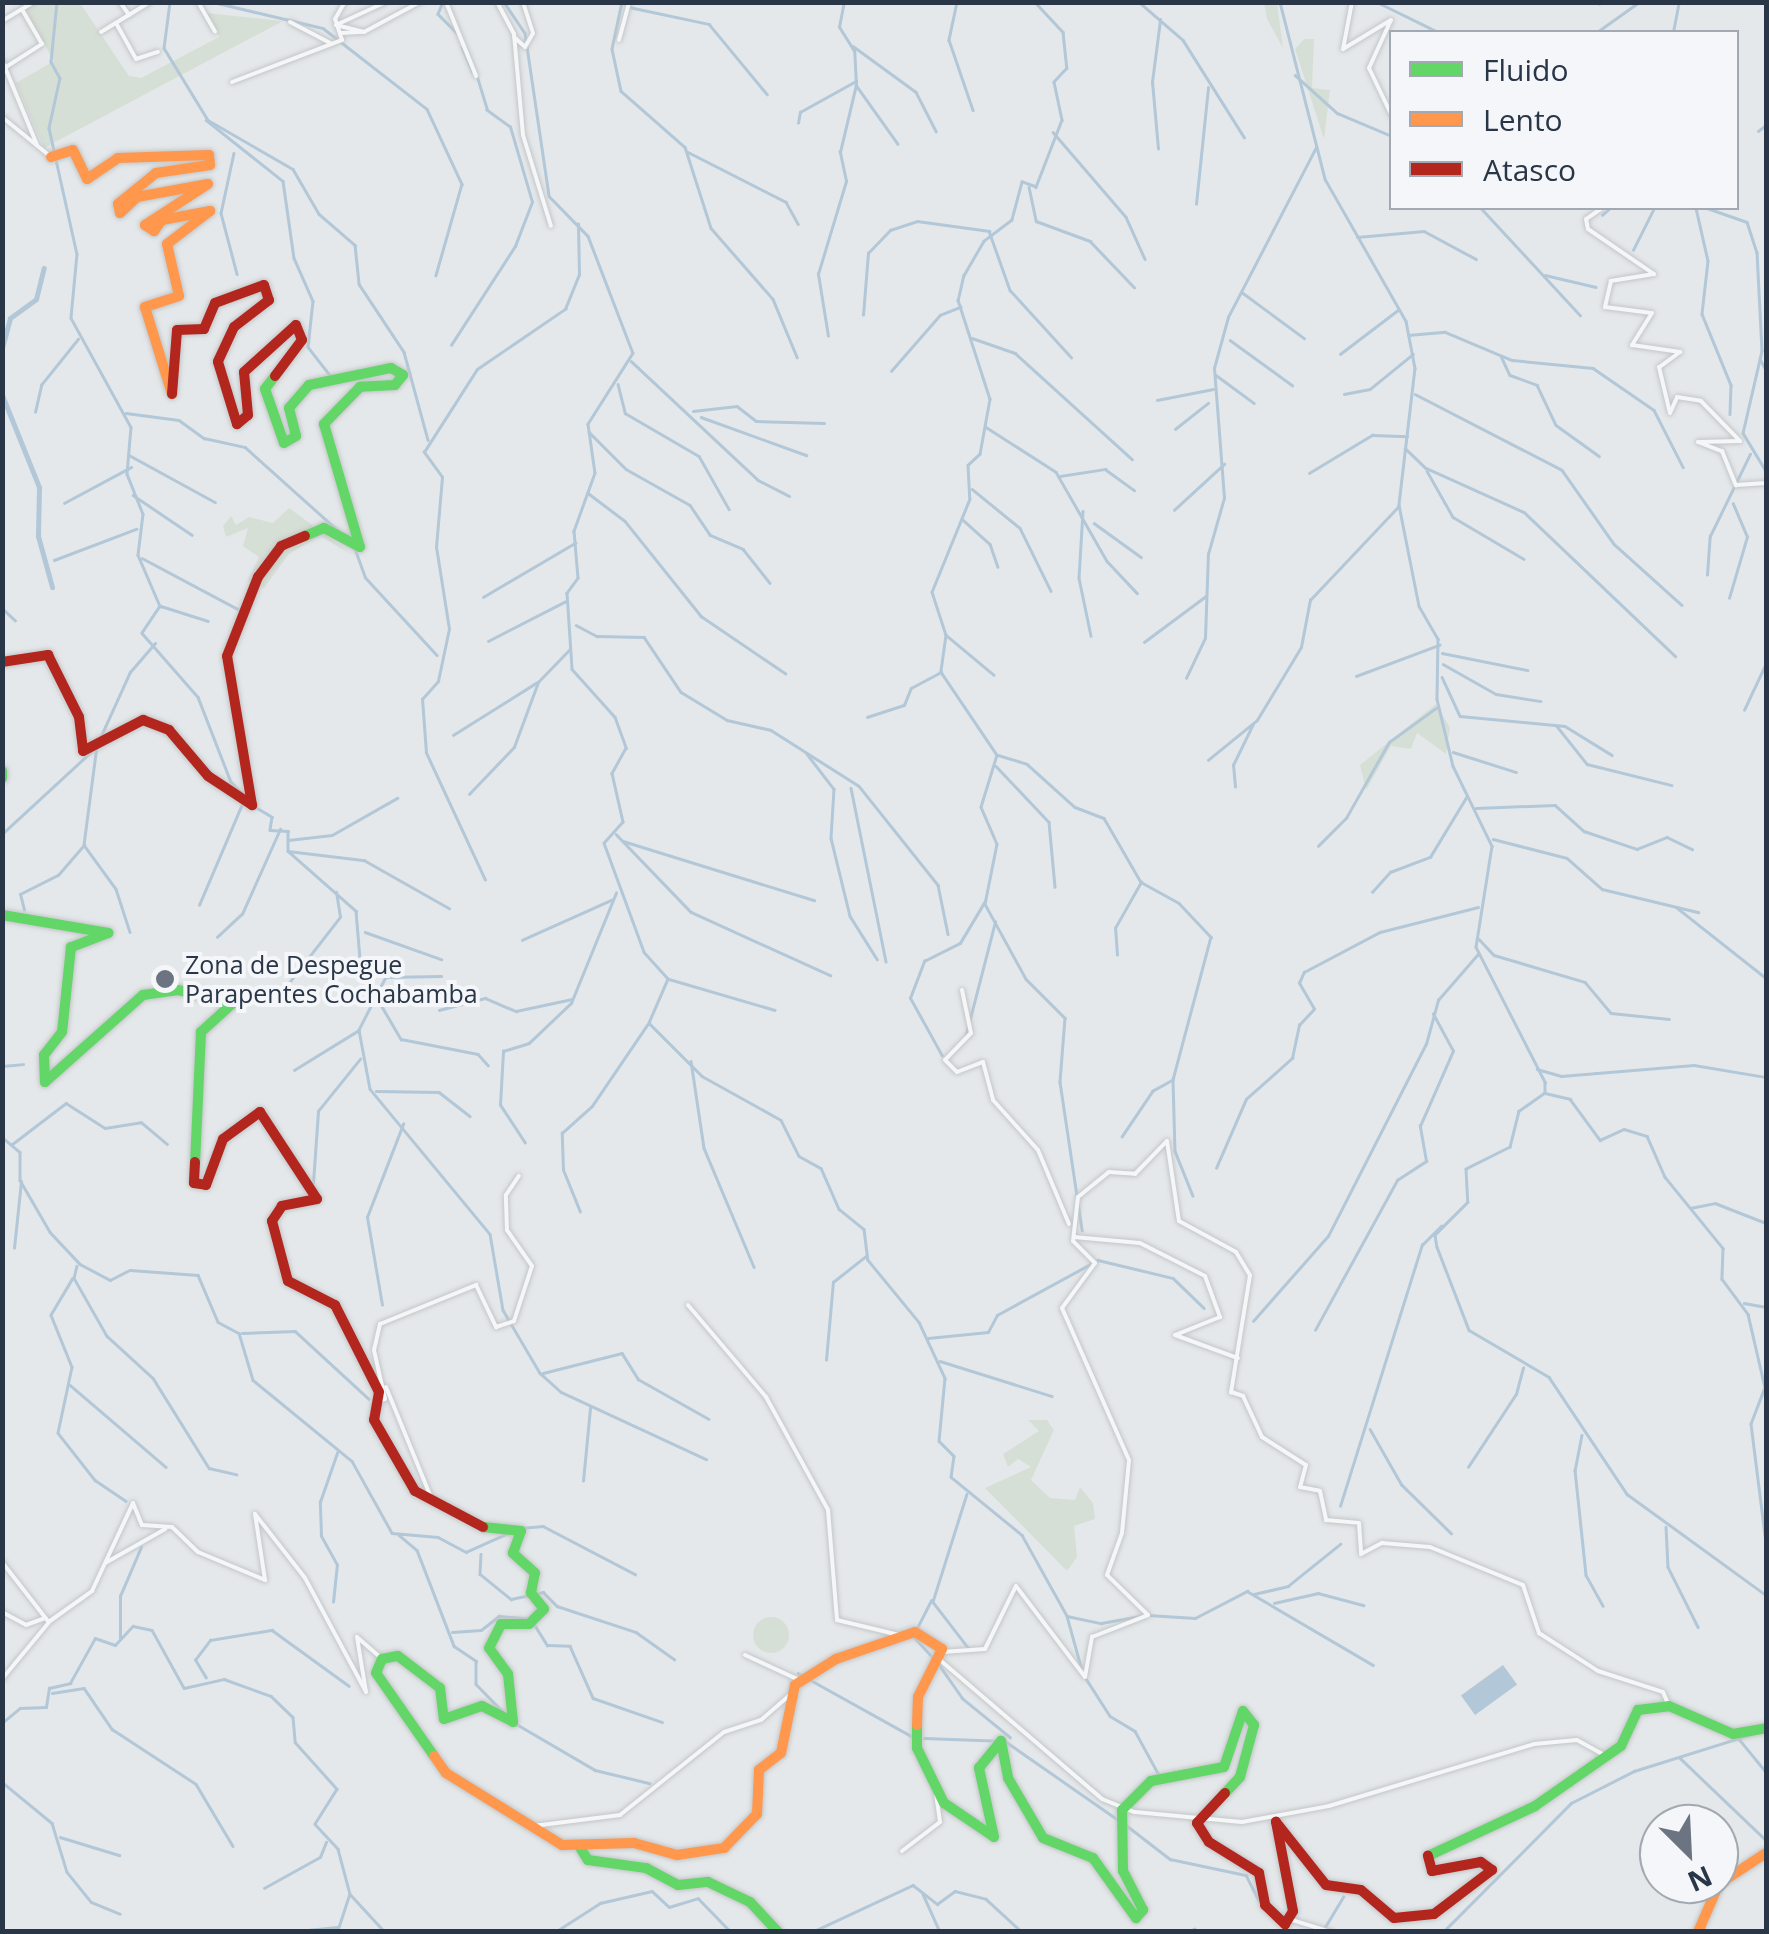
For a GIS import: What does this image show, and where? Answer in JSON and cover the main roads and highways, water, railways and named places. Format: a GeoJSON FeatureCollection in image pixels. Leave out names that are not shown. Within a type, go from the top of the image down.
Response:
{"type":"FeatureCollection","features":[{"type":"Feature","properties":{"kind":"water"},"geometry":{"type":"Polygon","coordinates":[[[1503,1665],[1517,1684],[1475,1715],[1461,1696],[1503,1665]]]}},
{"type":"Feature","properties":{"kind":"waterway"},"geometry":{"type":"LineString","coordinates":[[57,2],[51,62],[60,78],[49,128],[77,254],[71,318],[131,427],[127,474],[143,514],[138,555],[160,606],[142,633],[198,697],[231,782],[249,800]]}},
{"type":"Feature","properties":{"kind":"waterway"},"geometry":{"type":"LineString","coordinates":[[170,2],[164,48],[208,120],[293,169],[319,214],[355,245],[359,284],[404,352],[428,440]]}},
{"type":"Feature","properties":{"kind":"waterway"},"geometry":{"type":"LineString","coordinates":[[213,2],[323,28],[427,109],[462,184],[436,275]]}},
{"type":"Feature","properties":{"kind":"waterway"},"geometry":{"type":"LineString","coordinates":[[443,2],[438,14],[458,34]]}},
{"type":"Feature","properties":{"kind":"waterway"},"geometry":{"type":"LineString","coordinates":[[504,2],[525,33],[549,196],[588,236],[633,353],[588,424],[595,473],[574,531],[578,578],[567,593],[572,669],[615,717],[626,748],[612,773],[623,822],[604,843],[644,952],[668,979],[649,1023],[702,1076],[781,1120],[799,1156],[821,1168],[839,1209],[864,1229],[868,1260],[919,1322],[945,1378],[939,1441],[954,1456],[951,1477],[1022,1535],[1067,1616],[1101,1623],[1140,1616]]}},
{"type":"Feature","properties":{"kind":"waterway"},"geometry":{"type":"LineString","coordinates":[[622,2],[612,49],[621,91],[685,147],[711,228],[773,299],[797,357]]}},
{"type":"Feature","properties":{"kind":"waterway"},"geometry":{"type":"LineString","coordinates":[[828,336],[818,274],[846,181],[840,152],[856,85],[854,51],[839,27],[844,2]]}},
{"type":"Feature","properties":{"kind":"waterway"},"geometry":{"type":"LineString","coordinates":[[957,2],[949,40],[973,110]]}},
{"type":"Feature","properties":{"kind":"waterway"},"geometry":{"type":"LineString","coordinates":[[1035,2],[1063,32],[1067,68],[1054,82],[1062,120],[1036,187],[1022,182],[1012,220],[984,241],[964,275],[958,300],[990,399],[980,454],[968,465],[970,499],[932,592],[946,635],[941,672],[997,755],[981,807],[997,844],[985,904],[1026,979],[1065,1018],[1060,1082],[1082,1230]]}},
{"type":"Feature","properties":{"kind":"waterway"},"geometry":{"type":"LineString","coordinates":[[1139,2],[1183,40],[1244,137]]}},
{"type":"Feature","properties":{"kind":"waterway"},"geometry":{"type":"LineString","coordinates":[[1280,2],[1325,179],[1406,321],[1415,368],[1399,505],[1419,606],[1438,639],[1437,699],[1453,766],[1492,846],[1476,947],[1545,1082],[1545,1093],[1519,1111],[1510,1147],[1466,1169],[1468,1202],[1435,1235],[1437,1247],[1469,1330],[1549,1377],[1627,1494],[1766,1595]]}},
{"type":"Feature","properties":{"kind":"waterway"},"geometry":{"type":"LineString","coordinates":[[1357,2],[1363,2]]}},
{"type":"Feature","properties":{"kind":"waterway"},"geometry":{"type":"LineString","coordinates":[[1377,2],[1434,30]]}},
{"type":"Feature","properties":{"kind":"waterway"},"geometry":{"type":"LineString","coordinates":[[1600,30],[1639,2]]}},
{"type":"Feature","properties":{"kind":"waterway"},"geometry":{"type":"LineString","coordinates":[[1673,30],[1679,2]]}},
{"type":"Feature","properties":{"kind":"waterway"},"geometry":{"type":"LineString","coordinates":[[629,7],[709,24],[767,94]]}},
{"type":"Feature","properties":{"kind":"waterway"},"geometry":{"type":"LineString","coordinates":[[1158,149],[1152,82],[1160,20]]}},
{"type":"Feature","properties":{"kind":"waterway"},"geometry":{"type":"LineString","coordinates":[[853,46],[916,92],[936,131]]}},
{"type":"Feature","properties":{"kind":"waterway"},"geometry":{"type":"LineString","coordinates":[[462,47],[472,71]]}},
{"type":"Feature","properties":{"kind":"waterway"},"geometry":{"type":"LineString","coordinates":[[1295,75],[1337,113],[1389,135]]}},
{"type":"Feature","properties":{"kind":"waterway"},"geometry":{"type":"LineString","coordinates":[[451,345],[515,246],[532,202],[510,127],[487,110],[477,77]]}},
{"type":"Feature","properties":{"kind":"waterway"},"geometry":{"type":"LineString","coordinates":[[798,123],[800,112],[856,81]]}},
{"type":"Feature","properties":{"kind":"waterway"},"geometry":{"type":"LineString","coordinates":[[856,85],[898,144]]}},
{"type":"Feature","properties":{"kind":"waterway"},"geometry":{"type":"LineString","coordinates":[[1196,204],[1208,88]]}},
{"type":"Feature","properties":{"kind":"waterway"},"geometry":{"type":"LineString","coordinates":[[206,120],[283,181],[294,258],[313,301],[308,347],[331,376]]}},
{"type":"Feature","properties":{"kind":"waterway"},"geometry":{"type":"LineString","coordinates":[[1758,131],[1766,125]]}},
{"type":"Feature","properties":{"kind":"waterway"},"geometry":{"type":"LineString","coordinates":[[1053,132],[1126,217],[1145,259]]}},
{"type":"Feature","properties":{"kind":"waterway"},"geometry":{"type":"LineString","coordinates":[[1186,678],[1205,638],[1208,554],[1224,498],[1214,368],[1228,317],[1316,147]]}},
{"type":"Feature","properties":{"kind":"waterway"},"geometry":{"type":"LineString","coordinates":[[688,152],[786,202],[798,224]]}},
{"type":"Feature","properties":{"kind":"waterway"},"geometry":{"type":"LineString","coordinates":[[234,153],[221,213],[237,274]]}},
{"type":"Feature","properties":{"kind":"waterway"},"geometry":{"type":"LineString","coordinates":[[1029,187],[1036,221],[1090,241],[1134,287]]}},
{"type":"Feature","properties":{"kind":"waterway"},"geometry":{"type":"LineString","coordinates":[[1483,210],[1580,315]]}},
{"type":"Feature","properties":{"kind":"waterway"},"geometry":{"type":"LineString","coordinates":[[1602,215],[1608,210]]}},
{"type":"Feature","properties":{"kind":"waterway"},"geometry":{"type":"LineString","coordinates":[[1633,250],[1653,210]]}},
{"type":"Feature","properties":{"kind":"waterway"},"geometry":{"type":"LineString","coordinates":[[1696,210],[1708,261],[1702,314],[1731,385],[1730,414]]}},
{"type":"Feature","properties":{"kind":"waterway"},"geometry":{"type":"LineString","coordinates":[[1713,210],[1747,222],[1757,252],[1762,351],[1743,433],[1766,471]]}},
{"type":"Feature","properties":{"kind":"waterway"},"geometry":{"type":"LineString","coordinates":[[863,315],[868,253],[890,230],[917,221],[989,231],[1010,290],[1071,357]]}},
{"type":"Feature","properties":{"kind":"waterway"},"geometry":{"type":"LineString","coordinates":[[485,880],[426,753],[422,699],[438,681],[449,629],[436,547],[442,477],[424,452],[477,369],[565,309],[579,275],[578,224]]}},
{"type":"Feature","properties":{"kind":"waterway"},"geometry":{"type":"LineString","coordinates":[[1357,237],[1424,231],[1476,259]]}},
{"type":"Feature","properties":{"kind":"waterway"},"geometry":{"type":"LineString","coordinates":[[2,348],[10,318],[36,299],[44,268]]}},
{"type":"Feature","properties":{"kind":"waterway"},"geometry":{"type":"LineString","coordinates":[[1545,275],[1596,287]]}},
{"type":"Feature","properties":{"kind":"waterway"},"geometry":{"type":"LineString","coordinates":[[1243,293],[1304,338]]}},
{"type":"Feature","properties":{"kind":"waterway"},"geometry":{"type":"LineString","coordinates":[[891,371],[940,315],[960,307]]}},
{"type":"Feature","properties":{"kind":"waterway"},"geometry":{"type":"LineString","coordinates":[[1340,354],[1398,310]]}},
{"type":"Feature","properties":{"kind":"waterway"},"geometry":{"type":"LineString","coordinates":[[1408,335],[1445,332],[1512,360],[1593,368],[1654,410],[1683,467]]}},
{"type":"Feature","properties":{"kind":"waterway"},"geometry":{"type":"LineString","coordinates":[[972,338],[1015,353],[1132,459]]}},
{"type":"Feature","properties":{"kind":"waterway"},"geometry":{"type":"LineString","coordinates":[[35,412],[41,385],[78,339]]}},
{"type":"Feature","properties":{"kind":"waterway"},"geometry":{"type":"LineString","coordinates":[[1230,340],[1292,385]]}},
{"type":"Feature","properties":{"kind":"waterway"},"geometry":{"type":"LineString","coordinates":[[1344,394],[1370,389],[1413,354]]}},
{"type":"Feature","properties":{"kind":"waterway"},"geometry":{"type":"LineString","coordinates":[[1501,356],[1510,375],[1537,385],[1556,425],[1599,456]]}},
{"type":"Feature","properties":{"kind":"waterway"},"geometry":{"type":"LineString","coordinates":[[1760,359],[1766,370]]}},
{"type":"Feature","properties":{"kind":"waterway"},"geometry":{"type":"LineString","coordinates":[[631,361],[758,480],[789,496]]}},
{"type":"Feature","properties":{"kind":"waterway"},"geometry":{"type":"LineString","coordinates":[[1216,375],[1254,403]]}},
{"type":"Feature","properties":{"kind":"waterway"},"geometry":{"type":"LineString","coordinates":[[618,384],[625,413],[699,456],[729,509]]}},
{"type":"Feature","properties":{"kind":"waterway"},"geometry":{"type":"LineString","coordinates":[[1157,400],[1213,389]]}},
{"type":"Feature","properties":{"kind":"waterway"},"geometry":{"type":"LineString","coordinates":[[1415,394],[1562,470],[1614,544],[1682,605]]}},
{"type":"Feature","properties":{"kind":"waterway"},"geometry":{"type":"LineString","coordinates":[[2,395],[39,487],[38,536],[52,587]]}},
{"type":"Feature","properties":{"kind":"waterway"},"geometry":{"type":"LineString","coordinates":[[1175,429],[1208,403]]}},
{"type":"Feature","properties":{"kind":"waterway"},"geometry":{"type":"LineString","coordinates":[[693,411],[737,406],[756,421],[824,423]]}},
{"type":"Feature","properties":{"kind":"waterway"},"geometry":{"type":"LineString","coordinates":[[126,413],[179,420],[204,438],[245,447],[341,533]]}},
{"type":"Feature","properties":{"kind":"waterway"},"geometry":{"type":"LineString","coordinates":[[701,417],[806,455]]}},
{"type":"Feature","properties":{"kind":"waterway"},"geometry":{"type":"LineString","coordinates":[[986,427],[1056,472],[1107,561],[1137,593]]}},
{"type":"Feature","properties":{"kind":"waterway"},"geometry":{"type":"LineString","coordinates":[[589,432],[626,469],[690,505],[710,535],[743,549],[770,583]]}},
{"type":"Feature","properties":{"kind":"waterway"},"geometry":{"type":"LineString","coordinates":[[1309,473],[1372,435],[1407,436]]}},
{"type":"Feature","properties":{"kind":"waterway"},"geometry":{"type":"LineString","coordinates":[[1405,448],[1426,468],[1524,512],[1675,656]]}},
{"type":"Feature","properties":{"kind":"waterway"},"geometry":{"type":"LineString","coordinates":[[1707,575],[1710,536],[1750,454]]}},
{"type":"Feature","properties":{"kind":"waterway"},"geometry":{"type":"LineString","coordinates":[[129,455],[215,502]]}},
{"type":"Feature","properties":{"kind":"waterway"},"geometry":{"type":"LineString","coordinates":[[1174,510],[1224,464]]}},
{"type":"Feature","properties":{"kind":"waterway"},"geometry":{"type":"LineString","coordinates":[[64,503],[131,467]]}},
{"type":"Feature","properties":{"kind":"waterway"},"geometry":{"type":"LineString","coordinates":[[1060,476],[1105,469],[1134,490]]}},
{"type":"Feature","properties":{"kind":"waterway"},"geometry":{"type":"LineString","coordinates":[[1427,471],[1453,517],[1524,559]]}},
{"type":"Feature","properties":{"kind":"waterway"},"geometry":{"type":"LineString","coordinates":[[972,489],[1020,528],[1051,591]]}},
{"type":"Feature","properties":{"kind":"waterway"},"geometry":{"type":"LineString","coordinates":[[588,493],[625,521],[701,616],[785,673]]}},
{"type":"Feature","properties":{"kind":"waterway"},"geometry":{"type":"LineString","coordinates":[[133,495],[192,535]]}},
{"type":"Feature","properties":{"kind":"waterway"},"geometry":{"type":"LineString","coordinates":[[1729,598],[1747,537],[1733,504]]}},
{"type":"Feature","properties":{"kind":"waterway"},"geometry":{"type":"LineString","coordinates":[[1208,760],[1257,720],[1301,647],[1310,600],[1398,507]]}},
{"type":"Feature","properties":{"kind":"waterway"},"geometry":{"type":"LineString","coordinates":[[1083,511],[1079,578],[1091,636]]}},
{"type":"Feature","properties":{"kind":"waterway"},"geometry":{"type":"LineString","coordinates":[[962,519],[990,544],[998,567]]}},
{"type":"Feature","properties":{"kind":"waterway"},"geometry":{"type":"LineString","coordinates":[[1094,523],[1141,557]]}},
{"type":"Feature","properties":{"kind":"waterway"},"geometry":{"type":"LineString","coordinates":[[54,560],[136,529]]}},
{"type":"Feature","properties":{"kind":"waterway"},"geometry":{"type":"LineString","coordinates":[[483,597],[575,543]]}},
{"type":"Feature","properties":{"kind":"waterway"},"geometry":{"type":"LineString","coordinates":[[354,546],[365,577],[437,655]]}},
{"type":"Feature","properties":{"kind":"waterway"},"geometry":{"type":"LineString","coordinates":[[142,558],[240,610]]}},
{"type":"Feature","properties":{"kind":"waterway"},"geometry":{"type":"LineString","coordinates":[[1144,642],[1206,596]]}},
{"type":"Feature","properties":{"kind":"waterway"},"geometry":{"type":"LineString","coordinates":[[488,641],[566,601]]}},
{"type":"Feature","properties":{"kind":"waterway"},"geometry":{"type":"LineString","coordinates":[[161,606],[208,621]]}},
{"type":"Feature","properties":{"kind":"waterway"},"geometry":{"type":"LineString","coordinates":[[2,608],[15,620]]}},
{"type":"Feature","properties":{"kind":"waterway"},"geometry":{"type":"LineString","coordinates":[[576,625],[597,636],[644,637],[681,692],[727,720],[771,730],[859,786],[938,885],[948,934]]}},
{"type":"Feature","properties":{"kind":"waterway"},"geometry":{"type":"LineString","coordinates":[[946,635],[994,675]]}},
{"type":"Feature","properties":{"kind":"waterway"},"geometry":{"type":"LineString","coordinates":[[100,738],[130,672],[155,643]]}},
{"type":"Feature","properties":{"kind":"waterway"},"geometry":{"type":"LineString","coordinates":[[1356,676],[1439,645]]}},
{"type":"Feature","properties":{"kind":"waterway"},"geometry":{"type":"LineString","coordinates":[[469,794],[514,747],[538,682],[570,649]]}},
{"type":"Feature","properties":{"kind":"waterway"},"geometry":{"type":"LineString","coordinates":[[1442,653],[1527,670]]}},
{"type":"Feature","properties":{"kind":"waterway"},"geometry":{"type":"LineString","coordinates":[[1744,710],[1766,663]]}},
{"type":"Feature","properties":{"kind":"waterway"},"geometry":{"type":"LineString","coordinates":[[1443,664],[1496,694],[1540,701]]}},
{"type":"Feature","properties":{"kind":"waterway"},"geometry":{"type":"LineString","coordinates":[[867,717],[904,705],[911,688],[941,672]]}},
{"type":"Feature","properties":{"kind":"waterway"},"geometry":{"type":"LineString","coordinates":[[1442,677],[1460,716],[1565,726],[1612,755]]}},
{"type":"Feature","properties":{"kind":"waterway"},"geometry":{"type":"LineString","coordinates":[[453,735],[536,683]]}},
{"type":"Feature","properties":{"kind":"waterway"},"geometry":{"type":"LineString","coordinates":[[1318,846],[1346,818],[1389,742],[1436,708]]}},
{"type":"Feature","properties":{"kind":"waterway"},"geometry":{"type":"LineString","coordinates":[[1235,787],[1233,765],[1253,724]]}},
{"type":"Feature","properties":{"kind":"waterway"},"geometry":{"type":"LineString","coordinates":[[1556,725],[1587,764],[1671,785]]}},
{"type":"Feature","properties":{"kind":"waterway"},"geometry":{"type":"LineString","coordinates":[[97,746],[84,845],[116,889],[130,932]]}},
{"type":"Feature","properties":{"kind":"waterway"},"geometry":{"type":"LineString","coordinates":[[2,834],[93,750]]}},
{"type":"Feature","properties":{"kind":"waterway"},"geometry":{"type":"LineString","coordinates":[[1453,752],[1516,772]]}},
{"type":"Feature","properties":{"kind":"waterway"},"geometry":{"type":"LineString","coordinates":[[807,754],[834,789],[831,838],[850,916],[877,959]]}},
{"type":"Feature","properties":{"kind":"waterway"},"geometry":{"type":"LineString","coordinates":[[998,755],[1027,764],[1075,807],[1104,818],[1141,882],[1179,903],[1211,937],[1173,1080],[1153,1091],[1122,1137]]}},
{"type":"Feature","properties":{"kind":"waterway"},"geometry":{"type":"LineString","coordinates":[[996,766],[1049,822],[1055,887]]}},
{"type":"Feature","properties":{"kind":"waterway"},"geometry":{"type":"LineString","coordinates":[[851,788],[886,962]]}},
{"type":"Feature","properties":{"kind":"waterway"},"geometry":{"type":"LineString","coordinates":[[1372,892],[1390,872],[1430,857],[1467,796]]}},
{"type":"Feature","properties":{"kind":"waterway"},"geometry":{"type":"LineString","coordinates":[[288,840],[332,835],[397,798]]}},
{"type":"Feature","properties":{"kind":"waterway"},"geometry":{"type":"LineString","coordinates":[[199,905],[242,804]]}},
{"type":"Feature","properties":{"kind":"waterway"},"geometry":{"type":"LineString","coordinates":[[1476,808],[1555,805],[1584,831],[1637,849],[1667,837],[1692,849]]}},
{"type":"Feature","properties":{"kind":"waterway"},"geometry":{"type":"LineString","coordinates":[[254,806],[272,817],[270,830],[288,831],[288,851],[356,911],[360,959],[386,977],[359,1030],[370,1089],[490,1234],[503,1310],[540,1373],[561,1392],[706,1459]]}},
{"type":"Feature","properties":{"kind":"waterway"},"geometry":{"type":"LineString","coordinates":[[217,937],[242,914],[280,829]]}},
{"type":"Feature","properties":{"kind":"waterway"},"geometry":{"type":"LineString","coordinates":[[616,834],[691,912],[830,975]]}},
{"type":"Feature","properties":{"kind":"waterway"},"geometry":{"type":"LineString","coordinates":[[1493,839],[1567,858],[1602,889],[1698,912]]}},
{"type":"Feature","properties":{"kind":"waterway"},"geometry":{"type":"LineString","coordinates":[[623,841],[814,900]]}},
{"type":"Feature","properties":{"kind":"waterway"},"geometry":{"type":"LineString","coordinates":[[24,910],[20,894],[58,875],[84,845]]}},
{"type":"Feature","properties":{"kind":"waterway"},"geometry":{"type":"LineString","coordinates":[[288,851],[364,860],[449,908]]}},
{"type":"Feature","properties":{"kind":"waterway"},"geometry":{"type":"LineString","coordinates":[[1117,955],[1115,928],[1141,882]]}},
{"type":"Feature","properties":{"kind":"waterway"},"geometry":{"type":"LineString","coordinates":[[288,984],[340,917],[336,892]]}},
{"type":"Feature","properties":{"kind":"waterway"},"geometry":{"type":"LineString","coordinates":[[525,1143],[500,1105],[503,1051],[529,1043],[571,1003],[616,893]]}},
{"type":"Feature","properties":{"kind":"waterway"},"geometry":{"type":"LineString","coordinates":[[522,940],[611,900]]}},
{"type":"Feature","properties":{"kind":"waterway"},"geometry":{"type":"LineString","coordinates":[[942,1056],[910,998],[924,961],[960,943],[985,901]]}},
{"type":"Feature","properties":{"kind":"waterway"},"geometry":{"type":"LineString","coordinates":[[1216,1168],[1246,1099],[1292,1058],[1299,1025],[1314,1009],[1299,983],[1304,972],[1380,932],[1478,907]]}},
{"type":"Feature","properties":{"kind":"waterway"},"geometry":{"type":"LineString","coordinates":[[1676,907],[1766,978]]}},
{"type":"Feature","properties":{"kind":"waterway"},"geometry":{"type":"LineString","coordinates":[[965,1038],[995,922]]}},
{"type":"Feature","properties":{"kind":"waterway"},"geometry":{"type":"LineString","coordinates":[[365,932],[441,959]]}},
{"type":"Feature","properties":{"kind":"waterway"},"geometry":{"type":"LineString","coordinates":[[1479,939],[1494,955],[1585,982],[1611,1013],[1669,1019]]}},
{"type":"Feature","properties":{"kind":"waterway"},"geometry":{"type":"LineString","coordinates":[[1253,1321],[1328,1236],[1426,1044],[1438,1000],[1478,954]]}},
{"type":"Feature","properties":{"kind":"waterway"},"geometry":{"type":"LineString","coordinates":[[386,977],[441,976]]}},
{"type":"Feature","properties":{"kind":"waterway"},"geometry":{"type":"LineString","coordinates":[[669,979],[775,1010]]}},
{"type":"Feature","properties":{"kind":"waterway"},"geometry":{"type":"LineString","coordinates":[[377,998],[401,1039],[478,1054],[488,1065]]}},
{"type":"Feature","properties":{"kind":"waterway"},"geometry":{"type":"LineString","coordinates":[[439,1010],[485,998],[516,1011],[572,999]]}},
{"type":"Feature","properties":{"kind":"waterway"},"geometry":{"type":"LineString","coordinates":[[1315,1330],[1397,1180],[1426,1161],[1420,1126],[1453,1051],[1433,1014]]}},
{"type":"Feature","properties":{"kind":"waterway"},"geometry":{"type":"LineString","coordinates":[[580,1212],[563,1170],[562,1133],[592,1106],[647,1025]]}},
{"type":"Feature","properties":{"kind":"waterway"},"geometry":{"type":"LineString","coordinates":[[294,1070],[359,1030]]}},
{"type":"Feature","properties":{"kind":"waterway"},"geometry":{"type":"LineString","coordinates":[[313,1183],[318,1111],[360,1059]]}},
{"type":"Feature","properties":{"kind":"waterway"},"geometry":{"type":"LineString","coordinates":[[691,1061],[704,1148],[754,1267]]}},
{"type":"Feature","properties":{"kind":"waterway"},"geometry":{"type":"LineString","coordinates":[[2,1066],[23,1064]]}},
{"type":"Feature","properties":{"kind":"waterway"},"geometry":{"type":"LineString","coordinates":[[1537,1069],[1561,1076],[1694,1065],[1766,1077]]}},
{"type":"Feature","properties":{"kind":"waterway"},"geometry":{"type":"LineString","coordinates":[[1173,1080],[1175,1151],[1193,1196]]}},
{"type":"Feature","properties":{"kind":"waterway"},"geometry":{"type":"LineString","coordinates":[[376,1091],[439,1092],[470,1116]]}},
{"type":"Feature","properties":{"kind":"waterway"},"geometry":{"type":"LineString","coordinates":[[1545,1093],[1570,1099],[1600,1140],[1624,1129],[1647,1136],[1665,1177],[1723,1248],[1722,1279],[1748,1314],[1766,1392]]}},
{"type":"Feature","properties":{"kind":"waterway"},"geometry":{"type":"LineString","coordinates":[[11,1145],[66,1103],[105,1128],[141,1122],[167,1144]]}},
{"type":"Feature","properties":{"kind":"waterway"},"geometry":{"type":"LineString","coordinates":[[382,1305],[367,1217],[403,1124]]}},
{"type":"Feature","properties":{"kind":"waterway"},"geometry":{"type":"LineString","coordinates":[[2,1137],[20,1152],[20,1180],[50,1232],[80,1264],[110,1280],[130,1270],[198,1275],[218,1322],[239,1333],[253,1380],[352,1461],[392,1533],[438,1537],[466,1552],[508,1533]]}},
{"type":"Feature","properties":{"kind":"waterway"},"geometry":{"type":"LineString","coordinates":[[14,1248],[21,1181]]}},
{"type":"Feature","properties":{"kind":"waterway"},"geometry":{"type":"LineString","coordinates":[[1690,1208],[1715,1203],[1766,1223]]}},
{"type":"Feature","properties":{"kind":"waterway"},"geometry":{"type":"LineString","coordinates":[[1340,1506],[1422,1245],[1441,1226]]}},
{"type":"Feature","properties":{"kind":"waterway"},"geometry":{"type":"LineString","coordinates":[[826,1360],[833,1282],[866,1256]]}},
{"type":"Feature","properties":{"kind":"waterway"},"geometry":{"type":"LineString","coordinates":[[928,1338],[988,1332],[997,1315],[1098,1260],[1173,1278],[1204,1308]]}},
{"type":"Feature","properties":{"kind":"waterway"},"geometry":{"type":"LineString","coordinates":[[77,1266],[74,1278],[107,1336],[153,1378],[209,1468],[236,1474]]}},
{"type":"Feature","properties":{"kind":"waterway"},"geometry":{"type":"LineString","coordinates":[[73,1278],[51,1315],[72,1367],[58,1433],[95,1480],[126,1501]]}},
{"type":"Feature","properties":{"kind":"waterway"},"geometry":{"type":"LineString","coordinates":[[1744,1303],[1766,1307]]}},
{"type":"Feature","properties":{"kind":"waterway"},"geometry":{"type":"LineString","coordinates":[[242,1333],[295,1331],[369,1399]]}},
{"type":"Feature","properties":{"kind":"waterway"},"geometry":{"type":"LineString","coordinates":[[543,1373],[622,1353],[638,1379],[709,1419]]}},
{"type":"Feature","properties":{"kind":"waterway"},"geometry":{"type":"LineString","coordinates":[[940,1361],[1052,1396]]}},
{"type":"Feature","properties":{"kind":"waterway"},"geometry":{"type":"LineString","coordinates":[[1468,1467],[1516,1394],[1523,1368]]}},
{"type":"Feature","properties":{"kind":"waterway"},"geometry":{"type":"LineString","coordinates":[[70,1385],[166,1467]]}},
{"type":"Feature","properties":{"kind":"waterway"},"geometry":{"type":"LineString","coordinates":[[1764,1390],[1751,1424],[1766,1542]]}},
{"type":"Feature","properties":{"kind":"waterway"},"geometry":{"type":"LineString","coordinates":[[583,1481],[590,1408]]}},
{"type":"Feature","properties":{"kind":"waterway"},"geometry":{"type":"LineString","coordinates":[[1370,1429],[1402,1485],[1451,1533]]}},
{"type":"Feature","properties":{"kind":"waterway"},"geometry":{"type":"LineString","coordinates":[[1582,1435],[1575,1470],[1586,1575],[1603,1606]]}},
{"type":"Feature","properties":{"kind":"waterway"},"geometry":{"type":"LineString","coordinates":[[333,1602],[337,1565],[321,1536],[320,1502],[337,1453]]}},
{"type":"Feature","properties":{"kind":"waterway"},"geometry":{"type":"LineString","coordinates":[[967,1494],[933,1602],[970,1650]]}},
{"type":"Feature","properties":{"kind":"waterway"},"geometry":{"type":"LineString","coordinates":[[520,1528],[543,1526],[635,1574]]}},
{"type":"Feature","properties":{"kind":"waterway"},"geometry":{"type":"LineString","coordinates":[[1666,1527],[1668,1567],[1698,1627]]}},
{"type":"Feature","properties":{"kind":"waterway"},"geometry":{"type":"LineString","coordinates":[[399,1535],[417,1550],[454,1646],[476,1661],[476,1684],[507,1716]]}},
{"type":"Feature","properties":{"kind":"waterway"},"geometry":{"type":"LineString","coordinates":[[1254,1594],[1288,1586],[1340,1544]]}},
{"type":"Feature","properties":{"kind":"waterway"},"geometry":{"type":"LineString","coordinates":[[120,1638],[120,1596],[141,1547]]}},
{"type":"Feature","properties":{"kind":"waterway"},"geometry":{"type":"LineString","coordinates":[[481,1554],[480,1574],[511,1599],[543,1592],[557,1606],[636,1632],[674,1659]]}},
{"type":"Feature","properties":{"kind":"waterway"},"geometry":{"type":"LineString","coordinates":[[1148,1615],[1195,1618],[1247,1591],[1373,1665]]}},
{"type":"Feature","properties":{"kind":"waterway"},"geometry":{"type":"LineString","coordinates":[[1274,1603],[1318,1593],[1363,1605]]}},
{"type":"Feature","properties":{"kind":"waterway"},"geometry":{"type":"LineString","coordinates":[[917,1628],[931,1600]]}},
{"type":"Feature","properties":{"kind":"waterway"},"geometry":{"type":"LineString","coordinates":[[452,1632],[481,1630],[499,1616],[531,1619],[547,1645],[570,1646],[593,1698],[662,1722]]}},
{"type":"Feature","properties":{"kind":"waterway"},"geometry":{"type":"LineString","coordinates":[[1067,1616],[1082,1670]]}},
{"type":"Feature","properties":{"kind":"waterway"},"geometry":{"type":"LineString","coordinates":[[2,1723],[20,1708],[46,1707],[49,1688],[70,1683],[95,1638],[115,1645],[133,1626],[152,1630],[184,1688],[224,1679],[271,1696],[293,1717],[295,1742],[337,1789],[315,1824],[338,1849],[350,1894],[385,1932]]}},
{"type":"Feature","properties":{"kind":"waterway"},"geometry":{"type":"LineString","coordinates":[[206,1678],[195,1660],[210,1640],[272,1630],[349,1686]]}},
{"type":"Feature","properties":{"kind":"waterway"},"geometry":{"type":"LineString","coordinates":[[913,1636],[935,1660]]}},
{"type":"Feature","properties":{"kind":"waterway"},"geometry":{"type":"LineString","coordinates":[[940,1666],[962,1698],[1010,1737]]}},
{"type":"Feature","properties":{"kind":"waterway"},"geometry":{"type":"LineString","coordinates":[[798,1673],[913,1737]]}},
{"type":"Feature","properties":{"kind":"waterway"},"geometry":{"type":"LineString","coordinates":[[1085,1677],[1110,1716],[1135,1731],[1159,1775]]}},
{"type":"Feature","properties":{"kind":"waterway"},"geometry":{"type":"LineString","coordinates":[[52,1693],[84,1688],[112,1729],[196,1784],[233,1846]]}},
{"type":"Feature","properties":{"kind":"waterway"},"geometry":{"type":"LineString","coordinates":[[513,1722],[595,1770],[649,1783]]}},
{"type":"Feature","properties":{"kind":"waterway"},"geometry":{"type":"LineString","coordinates":[[1443,1932],[1571,1803],[1634,1771],[1755,1733]]}},
{"type":"Feature","properties":{"kind":"waterway"},"geometry":{"type":"LineString","coordinates":[[924,1738],[1005,1741],[1117,1819]]}},
{"type":"Feature","properties":{"kind":"waterway"},"geometry":{"type":"LineString","coordinates":[[1739,1739],[1766,1772]]}},
{"type":"Feature","properties":{"kind":"waterway"},"geometry":{"type":"LineString","coordinates":[[1679,1757],[1766,1840]]}},
{"type":"Feature","properties":{"kind":"waterway"},"geometry":{"type":"LineString","coordinates":[[2,1782],[52,1823],[67,1872],[91,1902],[120,1914]]}},
{"type":"Feature","properties":{"kind":"waterway"},"geometry":{"type":"LineString","coordinates":[[1126,1825],[1170,1859],[1246,1875],[1259,1900]]}},
{"type":"Feature","properties":{"kind":"waterway"},"geometry":{"type":"LineString","coordinates":[[60,1837],[119,1855]]}},
{"type":"Feature","properties":{"kind":"waterway"},"geometry":{"type":"LineString","coordinates":[[264,1888],[320,1857],[326,1842]]}},
{"type":"Feature","properties":{"kind":"waterway"},"geometry":{"type":"LineString","coordinates":[[812,1932],[913,1885],[937,1904],[955,1891],[986,1899],[1022,1932]]}},
{"type":"Feature","properties":{"kind":"waterway"},"geometry":{"type":"LineString","coordinates":[[555,1932],[600,1903],[652,1891],[669,1907],[698,1898],[731,1932]]}},
{"type":"Feature","properties":{"kind":"waterway"},"geometry":{"type":"LineString","coordinates":[[923,1894],[940,1932]]}},
{"type":"Feature","properties":{"kind":"waterway"},"geometry":{"type":"LineString","coordinates":[[337,1932],[349,1896]]}},
{"type":"Feature","properties":{"kind":"waterway"},"geometry":{"type":"LineString","coordinates":[[1322,1932],[1343,1897]]}},
{"type":"Feature","properties":{"kind":"waterway"},"geometry":{"type":"LineString","coordinates":[[287,1932],[337,1927]]}},
{"type":"Feature","properties":{"kind":"waterway"},"geometry":{"type":"LineString","coordinates":[[1188,1932],[1194,1929]]}},
{"type":"Feature","properties":{"kind":"waterway"},"geometry":{"type":"LineString","coordinates":[[750,1932],[767,1932]]}},
{"type":"Feature","properties":{"kind":"place","name":"Zona de Despegue Parapentes Cochabamba"},"geometry":{"type":"Point","coordinates":[165,979]}}]}
